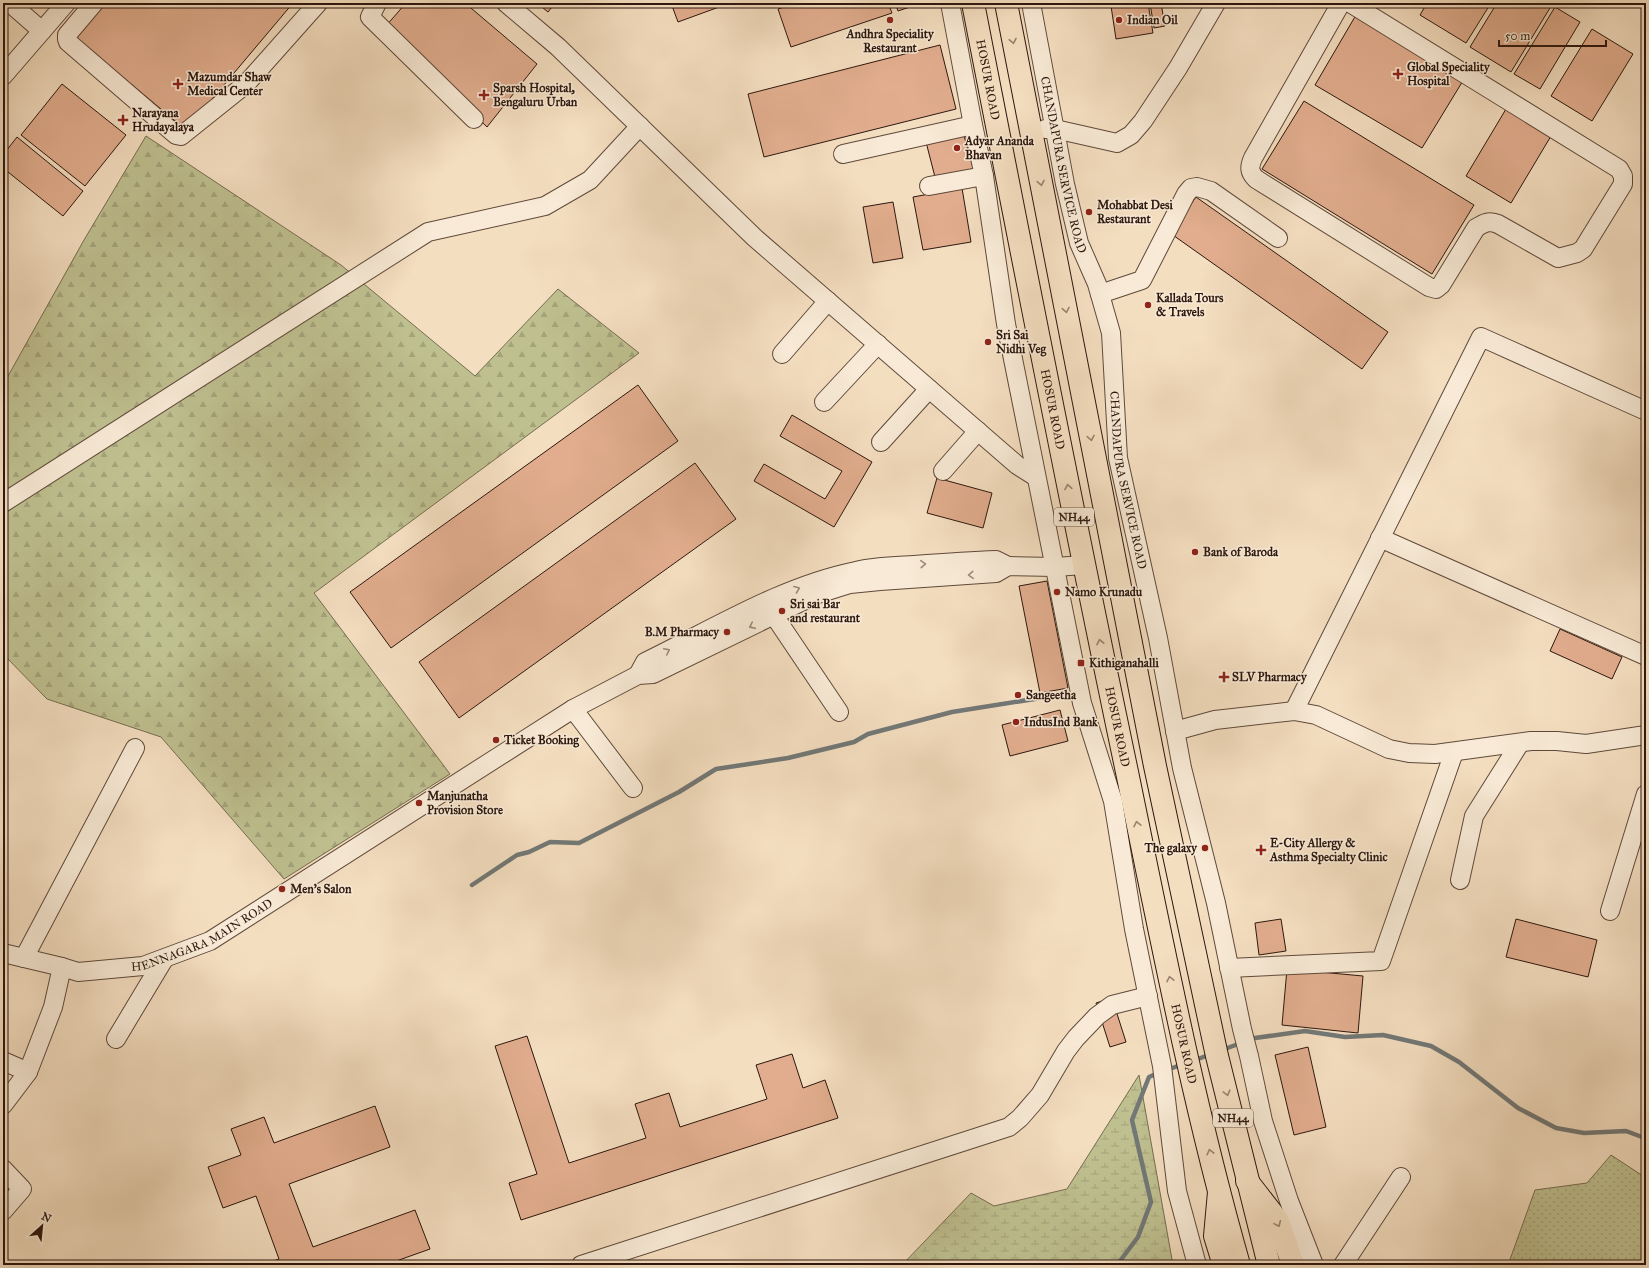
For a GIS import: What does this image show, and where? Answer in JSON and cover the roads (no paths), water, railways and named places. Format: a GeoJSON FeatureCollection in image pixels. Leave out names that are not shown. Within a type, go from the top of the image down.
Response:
{"type":"FeatureCollection","features":[{"type":"Feature","properties":{"kind":"main road","name":"HOSUR ROAD"},"geometry":{"type":"LineString","coordinates":[[973,3],[1084,565],[1181,1031],[1219,1190],[1234,1265]]}},
{"type":"Feature","properties":{"kind":"main road","name":"NH44"},"geometry":{"type":"LineString","coordinates":[[1006,3],[1153,758],[1212,1027],[1217,1056],[1231,1107],[1247,1181],[1269,1265]]}},
{"type":"Feature","properties":{"kind":"main road"},"geometry":{"type":"LineString","coordinates":[[1247,1181],[1278,1221],[1293,1265]]}},
{"type":"Feature","properties":{"kind":"street"},"geometry":{"type":"LineString","coordinates":[[10,3],[42,31]]}},
{"type":"Feature","properties":{"kind":"street"},"geometry":{"type":"LineString","coordinates":[[3,76],[66,3]]}},
{"type":"Feature","properties":{"kind":"street"},"geometry":{"type":"LineString","coordinates":[[94,3],[67,35],[68,42],[176,135],[181,136],[253,76],[318,3]]}},
{"type":"Feature","properties":{"kind":"street"},"geometry":{"type":"LineString","coordinates":[[377,3],[370,17],[474,119]]}},
{"type":"Feature","properties":{"kind":"street"},"geometry":{"type":"LineString","coordinates":[[506,3],[558,47],[755,238],[1017,465],[1036,477]]}},
{"type":"Feature","properties":{"kind":"street"},"geometry":{"type":"LineString","coordinates":[[950,3],[984,176],[1006,324],[1082,703],[1113,801],[1134,929],[1159,1052],[1178,1191],[1197,1265]]}},
{"type":"Feature","properties":{"kind":"street","name":"CHANDAPURA SERVICE ROAD"},"geometry":{"type":"LineString","coordinates":[[1031,3],[1065,184],[1079,243],[1100,294],[1111,333],[1118,458],[1158,638],[1182,768],[1216,903],[1263,1121],[1289,1201],[1314,1265]]}},
{"type":"Feature","properties":{"kind":"street"},"geometry":{"type":"LineString","coordinates":[[1031,130],[1055,129],[1117,143],[1131,134],[1143,120],[1178,68],[1216,3]]}},
{"type":"Feature","properties":{"kind":"street"},"geometry":{"type":"LineString","coordinates":[[1341,3],[1253,158],[1249,166],[1251,174],[1256,179],[1429,287],[1436,289],[1441,285],[1476,228],[1484,223],[1492,221],[1558,258],[1583,249],[1622,184],[1623,176],[1620,170],[1350,3]]}},
{"type":"Feature","properties":{"kind":"street"},"geometry":{"type":"LineString","coordinates":[[843,154],[973,125]]}},
{"type":"Feature","properties":{"kind":"street"},"geometry":{"type":"LineString","coordinates":[[3,503],[428,232],[545,206],[590,180],[640,126]]}},
{"type":"Feature","properties":{"kind":"street"},"geometry":{"type":"LineString","coordinates":[[929,186],[984,176]]}},
{"type":"Feature","properties":{"kind":"street"},"geometry":{"type":"LineString","coordinates":[[1100,294],[1142,280],[1186,194],[1191,188],[1197,187],[1211,191],[1278,238]]}},
{"type":"Feature","properties":{"kind":"street"},"geometry":{"type":"LineString","coordinates":[[782,354],[828,301]]}},
{"type":"Feature","properties":{"kind":"street"},"geometry":{"type":"LineString","coordinates":[[1294,711],[1481,337],[1646,411]]}},
{"type":"Feature","properties":{"kind":"street"},"geometry":{"type":"LineString","coordinates":[[824,402],[878,344]]}},
{"type":"Feature","properties":{"kind":"street"},"geometry":{"type":"LineString","coordinates":[[882,442],[929,389]]}},
{"type":"Feature","properties":{"kind":"street"},"geometry":{"type":"LineString","coordinates":[[943,471],[978,431]]}},
{"type":"Feature","properties":{"kind":"street"},"geometry":{"type":"LineString","coordinates":[[1380,538],[1646,656]]}},
{"type":"Feature","properties":{"kind":"street","name":"HENNAGARA MAIN ROAD"},"geometry":{"type":"LineString","coordinates":[[3,953],[78,972],[143,966],[210,941],[573,709],[638,675],[653,674],[770,609],[850,584],[996,573],[1008,566],[1055,567],[1084,565]]}},
{"type":"Feature","properties":{"kind":"street"},"geometry":{"type":"LineString","coordinates":[[770,609],[839,712]]}},
{"type":"Feature","properties":{"kind":"street"},"geometry":{"type":"LineString","coordinates":[[573,709],[633,788]]}},
{"type":"Feature","properties":{"kind":"street"},"geometry":{"type":"LineString","coordinates":[[1175,731],[1215,720],[1294,711],[1316,715],[1389,750],[1409,753],[1434,754],[1520,743],[1557,741],[1586,744],[1646,735]]}},
{"type":"Feature","properties":{"kind":"street"},"geometry":{"type":"LineString","coordinates":[[1460,880],[1474,816],[1520,743]]}},
{"type":"Feature","properties":{"kind":"street"},"geometry":{"type":"LineString","coordinates":[[24,958],[134,748]]}},
{"type":"Feature","properties":{"kind":"street"},"geometry":{"type":"LineString","coordinates":[[1229,968],[1381,961],[1454,752]]}},
{"type":"Feature","properties":{"kind":"street"},"geometry":{"type":"LineString","coordinates":[[1610,911],[1646,794]]}},
{"type":"Feature","properties":{"kind":"street"},"geometry":{"type":"LineString","coordinates":[[116,1039],[164,959]]}},
{"type":"Feature","properties":{"kind":"street"},"geometry":{"type":"LineString","coordinates":[[3,1105],[28,1072],[53,1007],[62,967]]}},
{"type":"Feature","properties":{"kind":"street"},"geometry":{"type":"LineString","coordinates":[[581,1265],[1010,1127],[1026,1112],[1040,1095],[1066,1051],[1076,1038],[1098,1016],[1112,1005],[1148,996]]}},
{"type":"Feature","properties":{"kind":"street"},"geometry":{"type":"LineString","coordinates":[[3,1061],[28,1072]]}},
{"type":"Feature","properties":{"kind":"street"},"geometry":{"type":"LineString","coordinates":[[3,1169],[22,1189],[3,1211]]}},
{"type":"Feature","properties":{"kind":"street"},"geometry":{"type":"LineString","coordinates":[[1343,1265],[1401,1177]]}},
{"type":"Feature","properties":{"kind":"waterway"},"geometry":{"type":"LineString","coordinates":[[472,885],[517,855],[529,852],[550,842],[579,843],[679,792],[716,769],[788,758],[854,742],[868,734],[952,712],[1066,694]]}},
{"type":"Feature","properties":{"kind":"waterway"},"geometry":{"type":"LineString","coordinates":[[1248,1041],[1255,1038],[1305,1031],[1345,1037],[1383,1035],[1431,1046],[1459,1062],[1518,1108],[1556,1128],[1584,1133],[1626,1131],[1642,1137],[1646,1142]]}},
{"type":"Feature","properties":{"kind":"waterway"},"geometry":{"type":"LineString","coordinates":[[1222,1050],[1241,1043]]}},
{"type":"Feature","properties":{"kind":"waterway"},"geometry":{"type":"LineString","coordinates":[[1193,1061],[1211,1054]]}},
{"type":"Feature","properties":{"kind":"waterway"},"geometry":{"type":"LineString","coordinates":[[1167,1070],[1183,1064]]}},
{"type":"Feature","properties":{"kind":"waterway"},"geometry":{"type":"LineString","coordinates":[[1117,1265],[1138,1237],[1151,1202],[1132,1120],[1149,1077],[1158,1073]]}},
{"type":"Feature","properties":{"kind":"place","name":"Andhra Speciality Restaurant"},"geometry":{"type":"Point","coordinates":[890,20]}},
{"type":"Feature","properties":{"kind":"place","name":"Indian Oil"},"geometry":{"type":"Point","coordinates":[1119,20]}},
{"type":"Feature","properties":{"kind":"place","name":"Global Speciality Hospital"},"geometry":{"type":"Point","coordinates":[1398,74]}},
{"type":"Feature","properties":{"kind":"place","name":"Mazumdar Shaw Medical Center"},"geometry":{"type":"Point","coordinates":[178,84]}},
{"type":"Feature","properties":{"kind":"place","name":"Sparsh Hospital, Bengaluru Urban"},"geometry":{"type":"Point","coordinates":[484,95]}},
{"type":"Feature","properties":{"kind":"place","name":"Narayana Hrudayalaya"},"geometry":{"type":"Point","coordinates":[123,120]}},
{"type":"Feature","properties":{"kind":"place","name":"Adyar Ananda Bhavan"},"geometry":{"type":"Point","coordinates":[957,148]}},
{"type":"Feature","properties":{"kind":"place","name":"Mohabbat Desi Restaurant"},"geometry":{"type":"Point","coordinates":[1089,212]}},
{"type":"Feature","properties":{"kind":"place","name":"Kallada Tours & Travels"},"geometry":{"type":"Point","coordinates":[1148,305]}},
{"type":"Feature","properties":{"kind":"place","name":"Sri Sai Nidhi Veg"},"geometry":{"type":"Point","coordinates":[988,342]}},
{"type":"Feature","properties":{"kind":"place","name":"Bank of Baroda"},"geometry":{"type":"Point","coordinates":[1195,552]}},
{"type":"Feature","properties":{"kind":"place","name":"Namo Krunadu"},"geometry":{"type":"Point","coordinates":[1057,592]}},
{"type":"Feature","properties":{"kind":"place","name":"Sri sai Bar and restaurant"},"geometry":{"type":"Point","coordinates":[782,611]}},
{"type":"Feature","properties":{"kind":"place","name":"B.M Pharmacy"},"geometry":{"type":"Point","coordinates":[727,632]}},
{"type":"Feature","properties":{"kind":"place","name":"Kithiganahalli"},"geometry":{"type":"Point","coordinates":[1081,663]}},
{"type":"Feature","properties":{"kind":"place","name":"SLV Pharmacy"},"geometry":{"type":"Point","coordinates":[1224,677]}},
{"type":"Feature","properties":{"kind":"place","name":"Sangeetha"},"geometry":{"type":"Point","coordinates":[1018,695]}},
{"type":"Feature","properties":{"kind":"place","name":"IndusInd Bank"},"geometry":{"type":"Point","coordinates":[1016,722]}},
{"type":"Feature","properties":{"kind":"place","name":"Ticket Booking"},"geometry":{"type":"Point","coordinates":[496,740]}},
{"type":"Feature","properties":{"kind":"place","name":"Manjunatha Provision Store"},"geometry":{"type":"Point","coordinates":[419,803]}},
{"type":"Feature","properties":{"kind":"place","name":"The galaxy"},"geometry":{"type":"Point","coordinates":[1205,848]}},
{"type":"Feature","properties":{"kind":"place","name":"E-City Allergy & Asthma Specialty Clinic"},"geometry":{"type":"Point","coordinates":[1261,850]}},
{"type":"Feature","properties":{"kind":"place","name":"Men's Salon"},"geometry":{"type":"Point","coordinates":[282,889]}}]}
